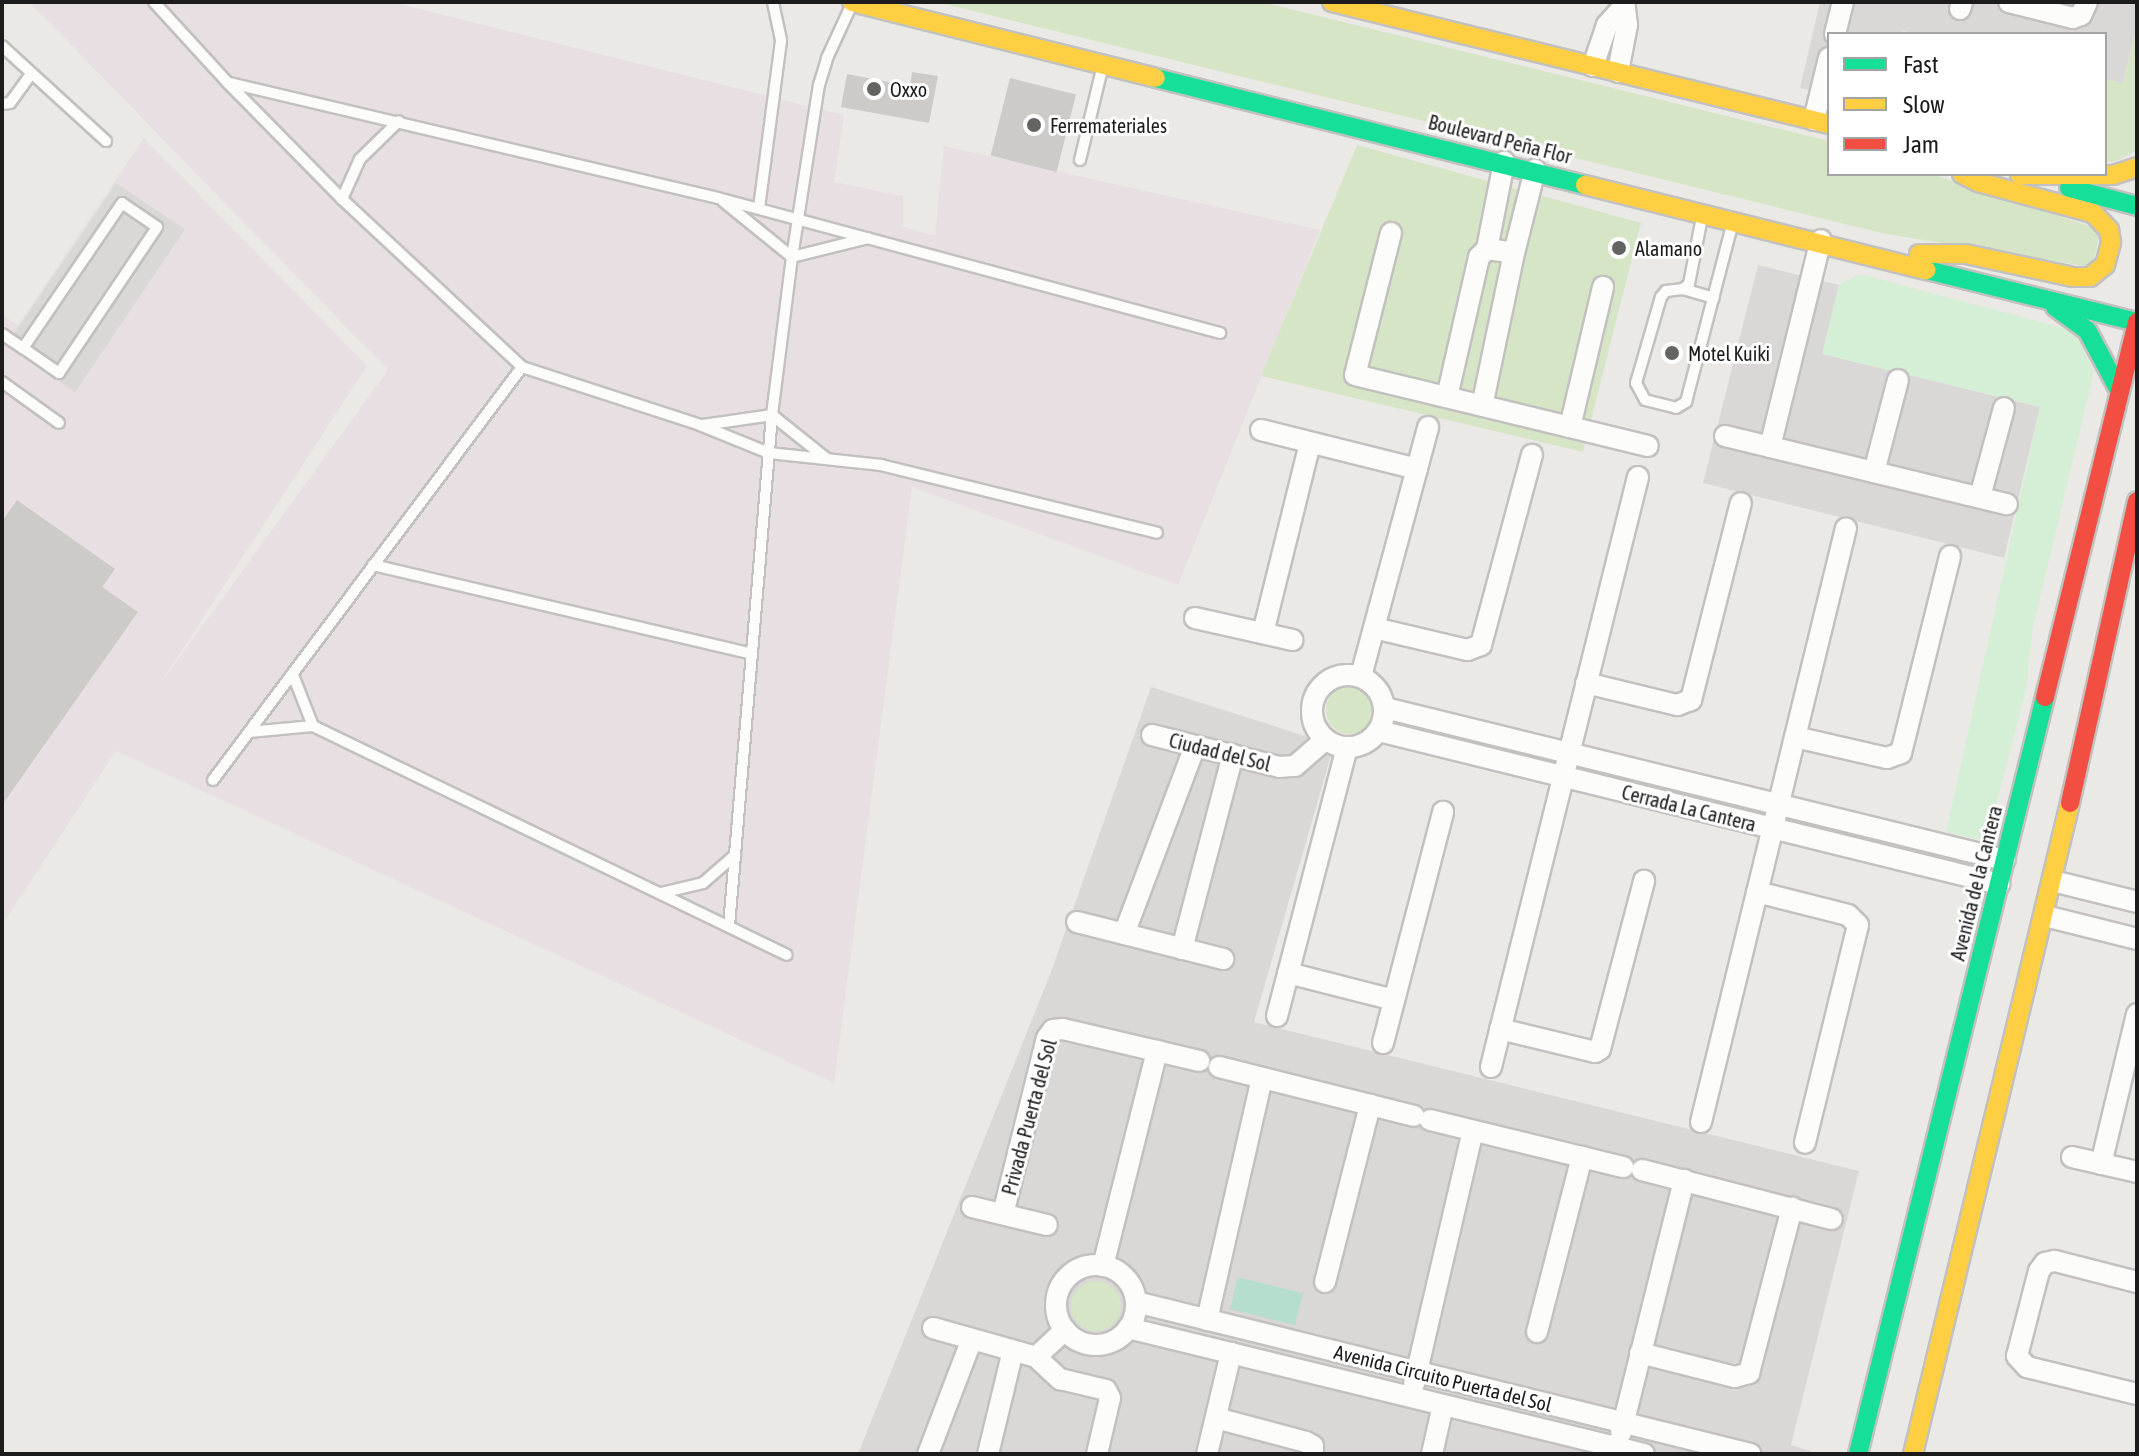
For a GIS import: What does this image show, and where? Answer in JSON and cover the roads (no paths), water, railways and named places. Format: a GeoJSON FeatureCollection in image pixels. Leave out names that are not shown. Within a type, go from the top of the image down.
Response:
{"type":"FeatureCollection","features":[{"type":"Feature","properties":{"kind":"main road","name":"Boulevard Peña Flor"},"geometry":{"type":"LineString","coordinates":[[853,2],[1821,240],[2137,322]]}},
{"type":"Feature","properties":{"kind":"main road"},"geometry":{"type":"LineString","coordinates":[[1332,2],[1822,122]]}},
{"type":"Feature","properties":{"kind":"main road"},"geometry":{"type":"LineString","coordinates":[[2107,175],[2137,167]]}},
{"type":"Feature","properties":{"kind":"main road"},"geometry":{"type":"LineString","coordinates":[[1877,254],[1966,254],[2073,277],[2090,277],[2105,265],[2110,255],[2109,230],[2093,213],[1978,182],[1966,176]]}},
{"type":"Feature","properties":{"kind":"main road"},"geometry":{"type":"LineString","coordinates":[[2025,176],[2137,206]]}},
{"type":"Feature","properties":{"kind":"main road"},"geometry":{"type":"LineString","coordinates":[[2017,290],[2064,312],[2087,330],[2120,392]]}},
{"type":"Feature","properties":{"kind":"main road","name":"Avenida de la Cantera"},"geometry":{"type":"LineString","coordinates":[[1858,1454],[2137,322]]}},
{"type":"Feature","properties":{"kind":"main road"},"geometry":{"type":"LineString","coordinates":[[1913,1454],[2045,916],[2137,501]]}},
{"type":"Feature","properties":{"kind":"street"},"geometry":{"type":"LineString","coordinates":[[1836,32],[1843,2]]}},
{"type":"Feature","properties":{"kind":"street"},"geometry":{"type":"LineString","coordinates":[[2009,2],[2073,18],[2081,15],[2087,2]]}},
{"type":"Feature","properties":{"kind":"street"},"geometry":{"type":"LineString","coordinates":[[1593,66],[1607,25],[1623,4]]}},
{"type":"Feature","properties":{"kind":"street"},"geometry":{"type":"LineString","coordinates":[[1618,72],[1627,25],[1623,4]]}},
{"type":"Feature","properties":{"kind":"street"},"geometry":{"type":"LineString","coordinates":[[1822,122],[1827,76]]}},
{"type":"Feature","properties":{"kind":"street"},"geometry":{"type":"LineString","coordinates":[[1447,397],[1479,257],[1487,249],[1504,162]]}},
{"type":"Feature","properties":{"kind":"street"},"geometry":{"type":"LineString","coordinates":[[1482,406],[1535,170]]}},
{"type":"Feature","properties":{"kind":"street"},"geometry":{"type":"LineString","coordinates":[[1391,233],[1355,375],[1648,446]]}},
{"type":"Feature","properties":{"kind":"street"},"geometry":{"type":"LineString","coordinates":[[1770,447],[1821,240]]}},
{"type":"Feature","properties":{"kind":"street"},"geometry":{"type":"LineString","coordinates":[[1487,249],[1514,253]]}},
{"type":"Feature","properties":{"kind":"street"},"geometry":{"type":"LineString","coordinates":[[1570,427],[1603,287]]}},
{"type":"Feature","properties":{"kind":"street"},"geometry":{"type":"LineString","coordinates":[[1874,472],[1898,380]]}},
{"type":"Feature","properties":{"kind":"street"},"geometry":{"type":"LineString","coordinates":[[1980,497],[2004,408]]}},
{"type":"Feature","properties":{"kind":"street"},"geometry":{"type":"LineString","coordinates":[[1361,676],[1428,427]]}},
{"type":"Feature","properties":{"kind":"street"},"geometry":{"type":"LineString","coordinates":[[1261,430],[1417,469]]}},
{"type":"Feature","properties":{"kind":"street"},"geometry":{"type":"LineString","coordinates":[[1725,436],[2007,504]]}},
{"type":"Feature","properties":{"kind":"street"},"geometry":{"type":"LineString","coordinates":[[1263,633],[1310,443]]}},
{"type":"Feature","properties":{"kind":"street"},"geometry":{"type":"LineString","coordinates":[[1374,628],[1467,650],[1481,645],[1532,455]]}},
{"type":"Feature","properties":{"kind":"street"},"geometry":{"type":"LineString","coordinates":[[1491,1067],[1638,477]]}},
{"type":"Feature","properties":{"kind":"street"},"geometry":{"type":"LineString","coordinates":[[1586,683],[1677,705],[1691,700],[1741,503]]}},
{"type":"Feature","properties":{"kind":"street"},"geometry":{"type":"LineString","coordinates":[[1701,1122],[1846,528]]}},
{"type":"Feature","properties":{"kind":"street"},"geometry":{"type":"LineString","coordinates":[[1795,737],[1887,758],[1901,753],[1950,556]]}},
{"type":"Feature","properties":{"kind":"street"},"geometry":{"type":"LineString","coordinates":[[1195,618],[1293,640]]}},
{"type":"Feature","properties":{"kind":"street"},"geometry":{"type":"LineString","coordinates":[[1344,674],[1361,676],[1378,688],[1385,708],[1379,731],[1365,744],[1347,748],[1325,740],[1315,726],[1311,709],[1316,692],[1328,680],[1344,674]]}},
{"type":"Feature","properties":{"kind":"street","name":"Cerrada La Cantera"},"geometry":{"type":"LineString","coordinates":[[1385,708],[2005,860]]}},
{"type":"Feature","properties":{"kind":"street","name":"Cerrada La Cantera"},"geometry":{"type":"LineString","coordinates":[[1379,731],[1999,884]]}},
{"type":"Feature","properties":{"kind":"street","name":"Ciudad del Sol"},"geometry":{"type":"LineString","coordinates":[[1152,735],[1279,767],[1295,766],[1325,740]]}},
{"type":"Feature","properties":{"kind":"street"},"geometry":{"type":"LineString","coordinates":[[1124,934],[1195,746]]}},
{"type":"Feature","properties":{"kind":"street"},"geometry":{"type":"LineString","coordinates":[[1277,1016],[1347,748]]}},
{"type":"Feature","properties":{"kind":"street"},"geometry":{"type":"LineString","coordinates":[[1182,949],[1233,755]]}},
{"type":"Feature","properties":{"kind":"street"},"geometry":{"type":"LineString","coordinates":[[1383,1043],[1443,812]]}},
{"type":"Feature","properties":{"kind":"street"},"geometry":{"type":"LineString","coordinates":[[1500,1029],[1595,1052],[1600,1049],[1644,881]]}},
{"type":"Feature","properties":{"kind":"street"},"geometry":{"type":"LineString","coordinates":[[2053,881],[2137,902]]}},
{"type":"Feature","properties":{"kind":"street"},"geometry":{"type":"LineString","coordinates":[[1757,892],[1848,915],[1858,925],[1805,1143]]}},
{"type":"Feature","properties":{"kind":"street"},"geometry":{"type":"LineString","coordinates":[[2105,931],[2113,896]]}},
{"type":"Feature","properties":{"kind":"street"},"geometry":{"type":"LineString","coordinates":[[2045,916],[2137,939]]}},
{"type":"Feature","properties":{"kind":"street"},"geometry":{"type":"LineString","coordinates":[[1077,922],[1223,959]]}},
{"type":"Feature","properties":{"kind":"street"},"geometry":{"type":"LineString","coordinates":[[1288,973],[1394,1000]]}},
{"type":"Feature","properties":{"kind":"street"},"geometry":{"type":"LineString","coordinates":[[2101,1164],[2132,1056],[2137,1014]]}},
{"type":"Feature","properties":{"kind":"street","name":"Privada Puerta del Sol"},"geometry":{"type":"LineString","coordinates":[[1003,1214],[1049,1034],[1063,1029],[1832,1219]]}},
{"type":"Feature","properties":{"kind":"street"},"geometry":{"type":"LineString","coordinates":[[1103,1266],[1157,1051]]}},
{"type":"Feature","properties":{"kind":"street"},"geometry":{"type":"LineString","coordinates":[[1207,1320],[1262,1078]]}},
{"type":"Feature","properties":{"kind":"street"},"geometry":{"type":"LineString","coordinates":[[1325,1282],[1370,1105]]}},
{"type":"Feature","properties":{"kind":"street"},"geometry":{"type":"LineString","coordinates":[[1412,1397],[1473,1131]]}},
{"type":"Feature","properties":{"kind":"street"},"geometry":{"type":"LineString","coordinates":[[1537,1332],[1582,1157]]}},
{"type":"Feature","properties":{"kind":"street"},"geometry":{"type":"LineString","coordinates":[[2072,1157],[2137,1172]]}},
{"type":"Feature","properties":{"kind":"street"},"geometry":{"type":"LineString","coordinates":[[1618,1448],[1684,1180]]}},
{"type":"Feature","properties":{"kind":"street","name":"Privada Puerta del Sol"},"geometry":{"type":"LineString","coordinates":[[972,1207],[1047,1225]]}},
{"type":"Feature","properties":{"kind":"street"},"geometry":{"type":"LineString","coordinates":[[1640,1353],[1735,1377],[1749,1373],[1792,1208]]}},
{"type":"Feature","properties":{"kind":"street"},"geometry":{"type":"LineString","coordinates":[[2137,1282],[2055,1261],[2045,1263],[2039,1271],[2017,1356],[2027,1367],[2137,1394]]}},
{"type":"Feature","properties":{"kind":"street"},"geometry":{"type":"LineString","coordinates":[[1103,1266],[1126,1278],[1136,1302],[1128,1328],[1107,1343],[1094,1345],[1081,1343],[1065,1330],[1056,1314],[1059,1288],[1077,1269],[1103,1266]]}},
{"type":"Feature","properties":{"kind":"street","name":"Avenida Circuito Puerta del Sol"},"geometry":{"type":"LineString","coordinates":[[1136,1302],[1750,1454]]}},
{"type":"Feature","properties":{"kind":"street"},"geometry":{"type":"LineString","coordinates":[[933,1328],[1036,1357],[1060,1379],[1110,1393],[1097,1454]]}},
{"type":"Feature","properties":{"kind":"street","name":"Avenida Circuito Puerta del Sol"},"geometry":{"type":"LineString","coordinates":[[1128,1328],[1644,1454]]}},
{"type":"Feature","properties":{"kind":"street"},"geometry":{"type":"LineString","coordinates":[[1036,1357],[1065,1330]]}},
{"type":"Feature","properties":{"kind":"street"},"geometry":{"type":"LineString","coordinates":[[928,1454],[972,1339]]}},
{"type":"Feature","properties":{"kind":"street"},"geometry":{"type":"LineString","coordinates":[[988,1454],[1013,1351]]}},
{"type":"Feature","properties":{"kind":"street"},"geometry":{"type":"LineString","coordinates":[[1207,1454],[1231,1353]]}},
{"type":"Feature","properties":{"kind":"street"},"geometry":{"type":"LineString","coordinates":[[1432,1454],[1443,1405]]}},
{"type":"Feature","properties":{"kind":"street"},"geometry":{"type":"LineString","coordinates":[[1216,1418],[1306,1442],[1313,1446],[1313,1454]]}},
{"type":"Feature","properties":{"kind":"lane"},"geometry":{"type":"LineString","coordinates":[[154,2],[342,199],[522,367],[700,425],[769,453],[881,465],[1157,533]]}},
{"type":"Feature","properties":{"kind":"lane"},"geometry":{"type":"LineString","coordinates":[[759,208],[781,40],[773,2]]}},
{"type":"Feature","properties":{"kind":"lane"},"geometry":{"type":"LineString","coordinates":[[729,926],[772,415],[792,257],[819,85],[827,58],[853,2]]}},
{"type":"Feature","properties":{"kind":"lane"},"geometry":{"type":"LineString","coordinates":[[2,46],[30,75],[106,141]]}},
{"type":"Feature","properties":{"kind":"lane"},"geometry":{"type":"LineString","coordinates":[[1080,160],[1104,64]]}},
{"type":"Feature","properties":{"kind":"lane"},"geometry":{"type":"LineString","coordinates":[[2,104],[10,103],[30,75]]}},
{"type":"Feature","properties":{"kind":"lane"},"geometry":{"type":"LineString","coordinates":[[228,83],[799,218],[1220,333]]}},
{"type":"Feature","properties":{"kind":"lane"},"geometry":{"type":"LineString","coordinates":[[342,199],[360,159],[399,121]]}},
{"type":"Feature","properties":{"kind":"lane"},"geometry":{"type":"LineString","coordinates":[[718,198],[792,257]]}},
{"type":"Feature","properties":{"kind":"lane"},"geometry":{"type":"LineString","coordinates":[[2,334],[59,373],[157,227],[122,203],[23,348]]}},
{"type":"Feature","properties":{"kind":"lane"},"geometry":{"type":"LineString","coordinates":[[1683,289],[1691,277],[1704,211]]}},
{"type":"Feature","properties":{"kind":"lane"},"geometry":{"type":"LineString","coordinates":[[1714,298],[1683,289],[1666,291],[1661,297],[1636,383],[1645,400],[1676,408],[1686,402],[1714,298],[1734,219]]}},
{"type":"Feature","properties":{"kind":"lane"},"geometry":{"type":"LineString","coordinates":[[792,257],[870,237]]}},
{"type":"Feature","properties":{"kind":"lane"},"geometry":{"type":"LineString","coordinates":[[213,780],[522,367]]}},
{"type":"Feature","properties":{"kind":"lane"},"geometry":{"type":"LineString","coordinates":[[4,388],[59,423]]}},
{"type":"Feature","properties":{"kind":"lane"},"geometry":{"type":"LineString","coordinates":[[700,425],[772,415],[829,460]]}},
{"type":"Feature","properties":{"kind":"lane"},"geometry":{"type":"LineString","coordinates":[[373,565],[752,654]]}},
{"type":"Feature","properties":{"kind":"lane"},"geometry":{"type":"LineString","coordinates":[[293,675],[313,726]]}},
{"type":"Feature","properties":{"kind":"lane"},"geometry":{"type":"LineString","coordinates":[[249,732],[313,726],[787,955]]}},
{"type":"Feature","properties":{"kind":"lane"},"geometry":{"type":"LineString","coordinates":[[661,893],[703,883],[735,855]]}},
{"type":"Feature","properties":{"kind":"place","name":"Oxxo"},"geometry":{"type":"Point","coordinates":[874,89]}},
{"type":"Feature","properties":{"kind":"place","name":"Ferremateriales"},"geometry":{"type":"Point","coordinates":[1034,125]}},
{"type":"Feature","properties":{"kind":"place","name":"Alamano"},"geometry":{"type":"Point","coordinates":[1619,248]}},
{"type":"Feature","properties":{"kind":"place","name":"Motel Kuiki"},"geometry":{"type":"Point","coordinates":[1672,353]}}]}
